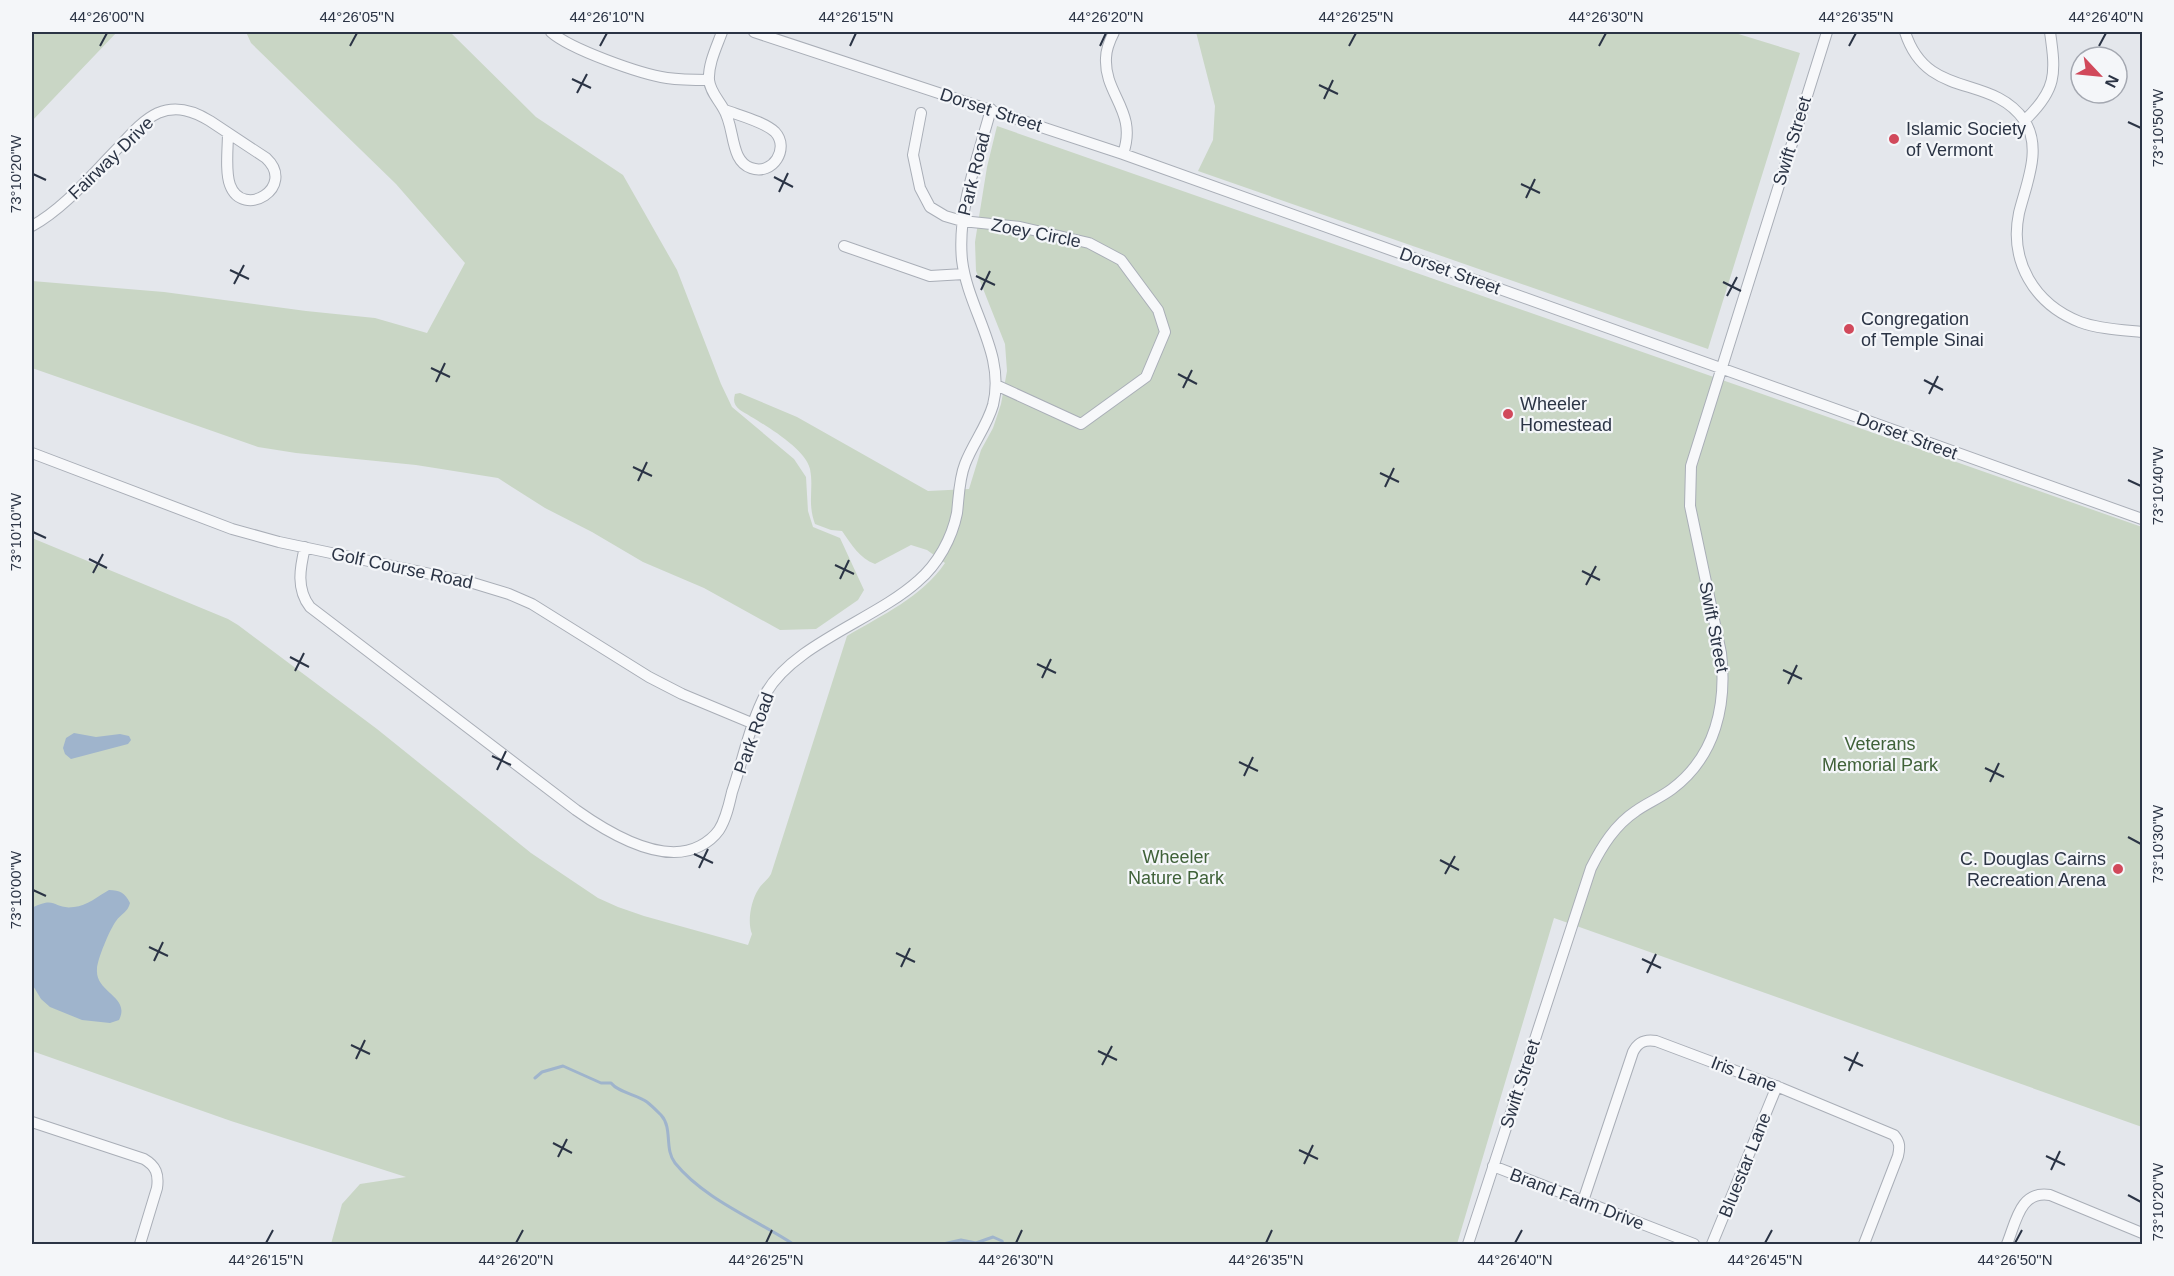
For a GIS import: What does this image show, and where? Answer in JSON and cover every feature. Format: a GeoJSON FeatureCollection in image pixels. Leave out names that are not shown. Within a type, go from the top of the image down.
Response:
{"type":"FeatureCollection","features":[{"type":"Feature","properties":{"kind":"street"},"geometry":{"type":"LineString","coordinates":[[550,32],[569,45],[652,75],[688,81],[709,80]]}},
{"type":"Feature","properties":{"kind":"street"},"geometry":{"type":"LineString","coordinates":[[722,32],[711,65],[709,80],[714,95],[724,110],[737,154],[742,163],[756,169],[766,168],[774,163],[780,154],[781,145],[774,131],[724,110]]}},
{"type":"Feature","properties":{"kind":"street","name":"Dorset Street"},"geometry":{"type":"LineString","coordinates":[[754,32],[1123,154],[2142,519]]}},
{"type":"Feature","properties":{"kind":"street"},"geometry":{"type":"LineString","coordinates":[[1114,32],[1106,52],[1106,66],[1128,129],[1123,154]]}},
{"type":"Feature","properties":{"kind":"street","name":"Swift Street"},"geometry":{"type":"LineString","coordinates":[[1468,1245],[1582,893],[1596,857],[1609,837],[1626,819],[1671,790],[1691,771],[1706,750],[1720,713],[1724,687],[1721,653],[1690,506],[1691,466],[1827,32]]}},
{"type":"Feature","properties":{"kind":"street"},"geometry":{"type":"LineString","coordinates":[[1905,32],[1914,53],[1928,69],[1949,81],[1999,99],[2016,111],[2024,121],[2032,137],[2033,147],[2016,236],[2018,254],[2025,274],[2047,302],[2078,321],[2098,327],[2142,332]]}},
{"type":"Feature","properties":{"kind":"street"},"geometry":{"type":"LineString","coordinates":[[2024,121],[2043,102],[2051,87],[2053,62],[2050,32]]}},
{"type":"Feature","properties":{"kind":"street","name":"Fairway Drive"},"geometry":{"type":"LineString","coordinates":[[32,226],[58,207],[135,130],[159,112],[180,109],[189,110],[204,117],[228,132],[266,158],[275,174],[271,191],[264,197],[247,200],[232,190],[229,182],[228,132]]}},
{"type":"Feature","properties":{"kind":"street","name":"Park Road"},"geometry":{"type":"LineString","coordinates":[[305,548],[300,570],[300,587],[305,601],[315,612],[576,810],[602,828],[636,844],[666,851],[687,851],[704,844],[720,829],[754,724],[774,681],[790,665],[910,588],[935,562],[954,525],[965,465],[989,418],[996,386],[993,357],[971,301],[964,274],[961,247],[962,221],[967,195],[991,109]]}},
{"type":"Feature","properties":{"kind":"street"},"geometry":{"type":"LineString","coordinates":[[921,113],[913,155],[920,188],[930,207],[945,216],[962,221]]}},
{"type":"Feature","properties":{"kind":"street","name":"Zoey Circle"},"geometry":{"type":"LineString","coordinates":[[962,221],[1020,227],[1089,243],[1121,260],[1158,310],[1165,332],[1146,377],[1082,424],[996,386]]}},
{"type":"Feature","properties":{"kind":"street"},"geometry":{"type":"LineString","coordinates":[[844,246],[930,276],[964,274]]}},
{"type":"Feature","properties":{"kind":"street","name":"Golf Course Road"},"geometry":{"type":"LineString","coordinates":[[32,453],[231,529],[305,548],[473,583],[509,594],[532,604],[649,677],[682,694],[754,724]]}},
{"type":"Feature","properties":{"kind":"street","name":"Iris Lane"},"geometry":{"type":"LineString","coordinates":[[1583,1201],[1633,1052],[1643,1041],[1656,1041],[1777,1086],[1887,1131],[1898,1140],[1900,1148],[1898,1156],[1864,1245]]}},
{"type":"Feature","properties":{"kind":"street","name":"Bluestar Lane"},"geometry":{"type":"LineString","coordinates":[[1712,1245],[1777,1086]]}},
{"type":"Feature","properties":{"kind":"street"},"geometry":{"type":"LineString","coordinates":[[32,1122],[144,1159],[154,1167],[158,1188],[140,1245]]}},
{"type":"Feature","properties":{"kind":"street","name":"Brand Farm Drive"},"geometry":{"type":"LineString","coordinates":[[1493,1166],[1694,1245]]}},
{"type":"Feature","properties":{"kind":"street"},"geometry":{"type":"LineString","coordinates":[[2007,1245],[2027,1200],[2034,1195],[2042,1194],[2050,1195],[2142,1233]]}},
{"type":"Feature","properties":{"kind":"green space"},"geometry":{"type":"Polygon","coordinates":[[[32,32],[117,32],[32,121],[32,32]]]}},
{"type":"Feature","properties":{"kind":"green space"},"geometry":{"type":"Polygon","coordinates":[[[246,32],[450,32],[536,117],[623,175],[677,270],[732,407],[794,459],[806,477],[808,511],[813,527],[840,538],[864,590],[858,600],[816,629],[780,630],[704,588],[643,562],[545,508],[498,478],[416,465],[258,447],[32,368],[32,281],[164,292],[375,318],[427,333],[465,263],[396,184],[251,43],[246,32]]]}},
{"type":"Feature","properties":{"kind":"green space"},"geometry":{"type":"Polygon","coordinates":[[[1196,32],[1732,32],[1800,53],[1708,349],[1198,171],[1213,140],[1215,106],[1196,32]]]}},
{"type":"Feature","properties":{"kind":"green space"},"geometry":{"type":"Polygon","coordinates":[[[997,126],[2142,527],[2142,1127],[1554,918],[1457,1244],[331,1244],[342,1204],[360,1184],[406,1177],[231,1121],[32,1051],[32,538],[238,625],[377,729],[531,853],[598,898],[644,916],[748,945],[752,934],[750,912],[753,900],[759,888],[771,874],[847,636],[913,596],[936,575],[945,563],[927,550],[911,545],[875,564],[860,555],[842,531],[815,524],[811,509],[810,469],[806,461],[780,435],[738,408],[734,403],[735,394],[740,393],[797,417],[928,491],[969,489],[981,450],[993,428],[1001,404],[1007,371],[1005,344],[976,271],[975,242],[987,167],[997,126]]]}},
{"type":"Feature","properties":{"kind":"water"},"geometry":{"type":"Polygon","coordinates":[[[74,733],[96,737],[120,734],[129,736],[131,740],[128,744],[71,759],[65,754],[63,748],[66,738],[74,733]]]}},
{"type":"Feature","properties":{"kind":"water"},"geometry":{"type":"Polygon","coordinates":[[[109,890],[122,893],[130,903],[128,909],[110,931],[97,969],[101,984],[120,1005],[119,1020],[110,1023],[82,1020],[50,1007],[41,999],[32,984],[32,908],[46,903],[62,907],[79,906],[109,890]]]}},
{"type":"Feature","properties":{"kind":"waterway"},"geometry":{"type":"LineString","coordinates":[[535,1078],[542,1072],[563,1066],[601,1083],[611,1083],[618,1089],[647,1102],[665,1120],[672,1157],[687,1176],[715,1198],[793,1244]]}},
{"type":"Feature","properties":{"kind":"waterway"},"geometry":{"type":"LineString","coordinates":[[943,1244],[961,1240],[976,1243],[993,1237],[1002,1241],[1003,1244]]}},
{"type":"Feature","properties":{"kind":"place","name":"Islamic Society of Vermont"},"geometry":{"type":"Point","coordinates":[1894,139]}},
{"type":"Feature","properties":{"kind":"place","name":"Congregation of Temple Sinai"},"geometry":{"type":"Point","coordinates":[1849,329]}},
{"type":"Feature","properties":{"kind":"place","name":"Wheeler Homestead"},"geometry":{"type":"Point","coordinates":[1508,414]}},
{"type":"Feature","properties":{"kind":"place","name":"C. Douglas Cairns Recreation Arena"},"geometry":{"type":"Point","coordinates":[2118,869]}},
{"type":"Feature","properties":{"kind":"park label","name":"Veterans Memorial Park"},"geometry":{"type":"Point","coordinates":[1880,754]}},
{"type":"Feature","properties":{"kind":"park label","name":"Wheeler Nature Park"},"geometry":{"type":"Point","coordinates":[1176,867]}}]}
